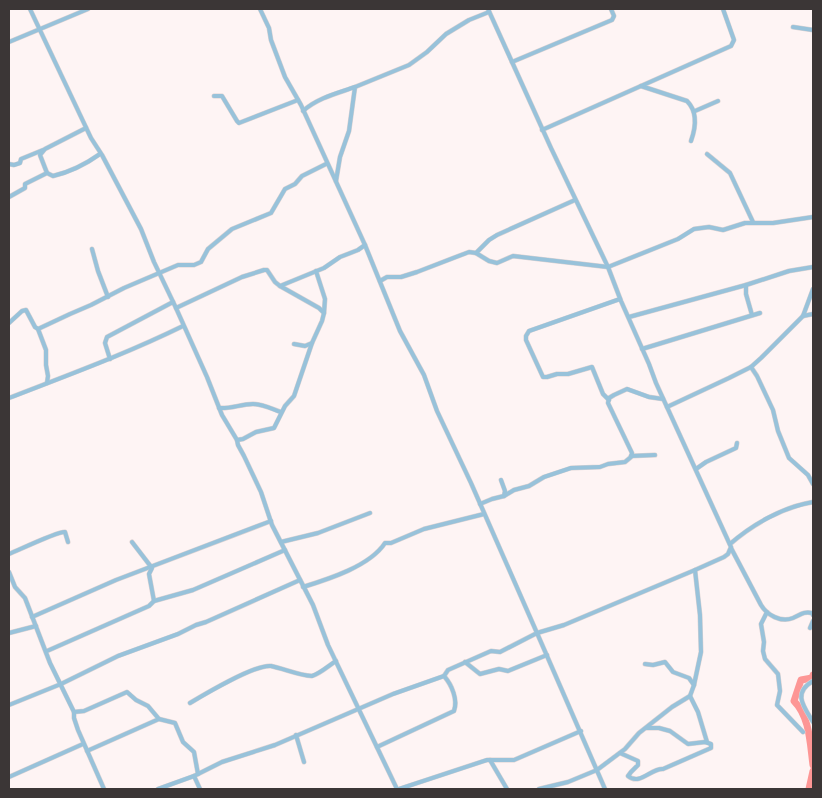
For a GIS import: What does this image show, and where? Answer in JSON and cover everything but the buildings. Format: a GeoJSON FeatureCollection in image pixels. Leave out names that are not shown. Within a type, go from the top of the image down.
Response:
{"type":"FeatureCollection","features":[{"type":"Feature","properties":{"kind":"street"},"geometry":{"type":"LineString","coordinates":[[30,9],[86,128],[141,229],[220,408],[261,492],[270,521],[313,605],[336,661],[398,789],[490,760],[514,760],[581,731]]}},
{"type":"Feature","properties":{"kind":"street"},"geometry":{"type":"LineString","coordinates":[[9,42],[88,9]]}},
{"type":"Feature","properties":{"kind":"street"},"geometry":{"type":"LineString","coordinates":[[260,9],[269,28],[270,40],[279,64],[298,100],[326,164],[336,181],[365,245],[400,331],[424,375],[437,411],[581,731],[605,789]]}},
{"type":"Feature","properties":{"kind":"street"},"geometry":{"type":"LineString","coordinates":[[512,62],[612,20],[614,16],[611,9]]}},
{"type":"Feature","properties":{"kind":"street"},"geometry":{"type":"LineString","coordinates":[[542,130],[731,46],[734,42],[723,9]]}},
{"type":"Feature","properties":{"kind":"street"},"geometry":{"type":"LineString","coordinates":[[303,111],[320,100],[409,65],[428,52],[446,34],[489,10],[542,130],[608,267],[663,398],[730,545],[761,605],[767,612],[787,620],[806,612],[813,615]]}},
{"type":"Feature","properties":{"kind":"street"},"geometry":{"type":"LineString","coordinates":[[793,27],[813,30]]}},
{"type":"Feature","properties":{"kind":"street"},"geometry":{"type":"LineString","coordinates":[[641,86],[687,101],[695,111],[694,134],[691,141]]}},
{"type":"Feature","properties":{"kind":"street"},"geometry":{"type":"LineString","coordinates":[[336,181],[340,157],[349,131],[355,87]]}},
{"type":"Feature","properties":{"kind":"street"},"geometry":{"type":"LineString","coordinates":[[214,96],[222,96],[239,123],[298,100]]}},
{"type":"Feature","properties":{"kind":"street"},"geometry":{"type":"LineString","coordinates":[[695,111],[718,101]]}},
{"type":"Feature","properties":{"kind":"street"},"geometry":{"type":"LineString","coordinates":[[9,164],[14,166],[20,163],[21,159],[86,128]]}},
{"type":"Feature","properties":{"kind":"street"},"geometry":{"type":"LineString","coordinates":[[45,149],[40,155],[47,173],[53,176],[87,164],[100,154]]}},
{"type":"Feature","properties":{"kind":"street"},"geometry":{"type":"LineString","coordinates":[[707,154],[730,173],[753,222]]}},
{"type":"Feature","properties":{"kind":"street"},"geometry":{"type":"LineString","coordinates":[[38,329],[124,288],[178,265],[194,265],[202,262],[208,249],[232,229],[271,212],[285,189],[295,184],[302,176],[326,164]]}},
{"type":"Feature","properties":{"kind":"street"},"geometry":{"type":"LineString","coordinates":[[9,197],[23,191],[25,184],[47,173]]}},
{"type":"Feature","properties":{"kind":"street"},"geometry":{"type":"LineString","coordinates":[[476,253],[488,240],[497,235],[575,200]]}},
{"type":"Feature","properties":{"kind":"street"},"geometry":{"type":"LineString","coordinates":[[380,281],[387,277],[401,277],[417,272],[465,252],[476,253],[497,263],[513,256],[608,267],[678,239],[694,229],[709,227],[723,230],[745,222],[773,223],[813,217]]}},
{"type":"Feature","properties":{"kind":"street"},"geometry":{"type":"LineString","coordinates":[[280,286],[316,271],[365,245]]}},
{"type":"Feature","properties":{"kind":"street"},"geometry":{"type":"LineString","coordinates":[[92,249],[108,297]]}},
{"type":"Feature","properties":{"kind":"street"},"geometry":{"type":"LineString","coordinates":[[629,317],[746,285],[789,271],[813,267]]}},
{"type":"Feature","properties":{"kind":"street"},"geometry":{"type":"LineString","coordinates":[[176,308],[242,277],[267,270],[274,282],[319,308],[324,313]]}},
{"type":"Feature","properties":{"kind":"street"},"geometry":{"type":"LineString","coordinates":[[237,440],[256,432],[274,429],[286,403],[294,396],[324,313],[325,299],[316,271]]}},
{"type":"Feature","properties":{"kind":"street"},"geometry":{"type":"LineString","coordinates":[[746,285],[746,294],[752,315]]}},
{"type":"Feature","properties":{"kind":"street"},"geometry":{"type":"LineString","coordinates":[[667,407],[750,367],[803,316],[813,289]]}},
{"type":"Feature","properties":{"kind":"street"},"geometry":{"type":"LineString","coordinates":[[620,298],[529,331],[526,340],[543,377],[568,374],[592,367],[603,394],[609,400],[608,403],[632,453],[631,456]]}},
{"type":"Feature","properties":{"kind":"street"},"geometry":{"type":"LineString","coordinates":[[110,359],[104,343],[107,337],[173,302]]}},
{"type":"Feature","properties":{"kind":"street"},"geometry":{"type":"LineString","coordinates":[[9,323],[17,313],[26,310],[38,329],[46,350],[47,383]]}},
{"type":"Feature","properties":{"kind":"street"},"geometry":{"type":"LineString","coordinates":[[642,349],[760,313]]}},
{"type":"Feature","properties":{"kind":"street"},"geometry":{"type":"LineString","coordinates":[[803,316],[813,314]]}},
{"type":"Feature","properties":{"kind":"street"},"geometry":{"type":"LineString","coordinates":[[9,398],[161,338],[183,326]]}},
{"type":"Feature","properties":{"kind":"street"},"geometry":{"type":"LineString","coordinates":[[294,344],[305,346],[312,343]]}},
{"type":"Feature","properties":{"kind":"street"},"geometry":{"type":"LineString","coordinates":[[750,367],[757,376],[773,410],[778,431],[789,458],[808,475],[813,484]]}},
{"type":"Feature","properties":{"kind":"street"},"geometry":{"type":"LineString","coordinates":[[609,400],[618,392],[626,389],[649,397],[663,398]]}},
{"type":"Feature","properties":{"kind":"street"},"geometry":{"type":"LineString","coordinates":[[220,408],[226,409],[253,404],[266,406],[281,412]]}},
{"type":"Feature","properties":{"kind":"street"},"geometry":{"type":"LineString","coordinates":[[696,469],[706,462],[736,448],[737,444]]}},
{"type":"Feature","properties":{"kind":"street"},"geometry":{"type":"LineString","coordinates":[[480,504],[504,496],[514,490],[530,486],[544,477],[571,468],[600,468],[608,464],[624,462],[631,456],[655,455]]}},
{"type":"Feature","properties":{"kind":"street"},"geometry":{"type":"LineString","coordinates":[[501,480],[505,490],[504,496]]}},
{"type":"Feature","properties":{"kind":"street"},"geometry":{"type":"LineString","coordinates":[[158,789],[196,775],[222,762],[264,749],[360,710],[393,694],[444,676],[448,670],[491,651],[500,652],[537,633],[564,625],[696,570],[728,554],[730,545],[745,532],[767,519],[801,504],[813,502]]}},
{"type":"Feature","properties":{"kind":"street"},"geometry":{"type":"LineString","coordinates":[[281,542],[318,533],[370,513]]}},
{"type":"Feature","properties":{"kind":"street"},"geometry":{"type":"LineString","coordinates":[[303,586],[352,569],[377,553],[385,543],[391,543],[424,529],[484,514]]}},
{"type":"Feature","properties":{"kind":"street"},"geometry":{"type":"LineString","coordinates":[[32,617],[116,580],[152,568],[270,521]]}},
{"type":"Feature","properties":{"kind":"street"},"geometry":{"type":"LineString","coordinates":[[9,554],[52,536],[58,531],[65,532],[68,542]]}},
{"type":"Feature","properties":{"kind":"street"},"geometry":{"type":"LineString","coordinates":[[132,542],[152,568]]}},
{"type":"Feature","properties":{"kind":"street"},"geometry":{"type":"LineString","coordinates":[[47,651],[149,606],[154,601],[193,590],[285,550]]}},
{"type":"Feature","properties":{"kind":"street"},"geometry":{"type":"LineString","coordinates":[[152,568],[149,574],[154,601]]}},
{"type":"Feature","properties":{"kind":"street"},"geometry":{"type":"LineString","coordinates":[[539,789],[568,782],[597,770],[620,753],[639,733],[690,696],[701,652],[696,570]]}},
{"type":"Feature","properties":{"kind":"street"},"geometry":{"type":"LineString","coordinates":[[9,572],[15,587],[25,598],[47,651],[50,663],[74,712],[74,718],[83,744],[104,789]]}},
{"type":"Feature","properties":{"kind":"street"},"geometry":{"type":"LineString","coordinates":[[9,705],[61,684],[118,656],[178,634],[196,624],[206,622],[300,580]]}},
{"type":"Feature","properties":{"kind":"street"},"geometry":{"type":"LineString","coordinates":[[767,612],[761,624],[764,642],[763,651],[766,659],[778,674],[780,691],[777,705],[804,732]]}},
{"type":"Feature","properties":{"kind":"street"},"geometry":{"type":"LineString","coordinates":[[810,628],[813,622]]}},
{"type":"Feature","properties":{"kind":"street"},"geometry":{"type":"LineString","coordinates":[[9,633],[36,626]]}},
{"type":"Feature","properties":{"kind":"street"},"geometry":{"type":"LineString","coordinates":[[465,662],[480,674],[499,669],[508,671],[547,656]]}},
{"type":"Feature","properties":{"kind":"street"},"geometry":{"type":"LineString","coordinates":[[190,702],[234,679],[270,666],[312,676],[318,675],[336,661]]}},
{"type":"Feature","properties":{"kind":"street"},"geometry":{"type":"LineString","coordinates":[[645,664],[665,662],[673,672],[689,678],[694,685]]}},
{"type":"Feature","properties":{"kind":"street"},"geometry":{"type":"LineString","coordinates":[[377,747],[454,711],[456,705],[450,682],[444,676]]}},
{"type":"Feature","properties":{"kind":"street"},"geometry":{"type":"LineString","coordinates":[[813,681],[804,688],[800,697],[813,722]]}},
{"type":"Feature","properties":{"kind":"street"},"geometry":{"type":"LineString","coordinates":[[74,712],[84,711],[127,692],[136,700],[148,706],[159,719],[175,723],[183,742],[194,752],[196,775],[200,789]]}},
{"type":"Feature","properties":{"kind":"street"},"geometry":{"type":"LineString","coordinates":[[620,753],[638,761],[638,765],[628,776],[630,779],[636,779],[650,774],[658,768],[663,769],[710,749],[711,744],[707,742],[698,712],[690,696]]}},
{"type":"Feature","properties":{"kind":"street"},"geometry":{"type":"LineString","coordinates":[[87,751],[159,719]]}},
{"type":"Feature","properties":{"kind":"street"},"geometry":{"type":"LineString","coordinates":[[647,728],[659,728],[670,732],[688,744],[707,742]]}},
{"type":"Feature","properties":{"kind":"street"},"geometry":{"type":"LineString","coordinates":[[296,735],[304,762]]}},
{"type":"Feature","properties":{"kind":"street"},"geometry":{"type":"LineString","coordinates":[[9,776],[83,744]]}},
{"type":"Feature","properties":{"kind":"street"},"geometry":{"type":"LineString","coordinates":[[490,760],[507,789]]}},
{"type":"Feature","properties":{"kind":"waterway"},"geometry":{"type":"LineString","coordinates":[[813,675],[812,678],[801,680],[794,701],[799,707],[806,723],[813,765]]}},
{"type":"Feature","properties":{"kind":"waterway"},"geometry":{"type":"LineString","coordinates":[[809,789],[813,771]]}}]}
